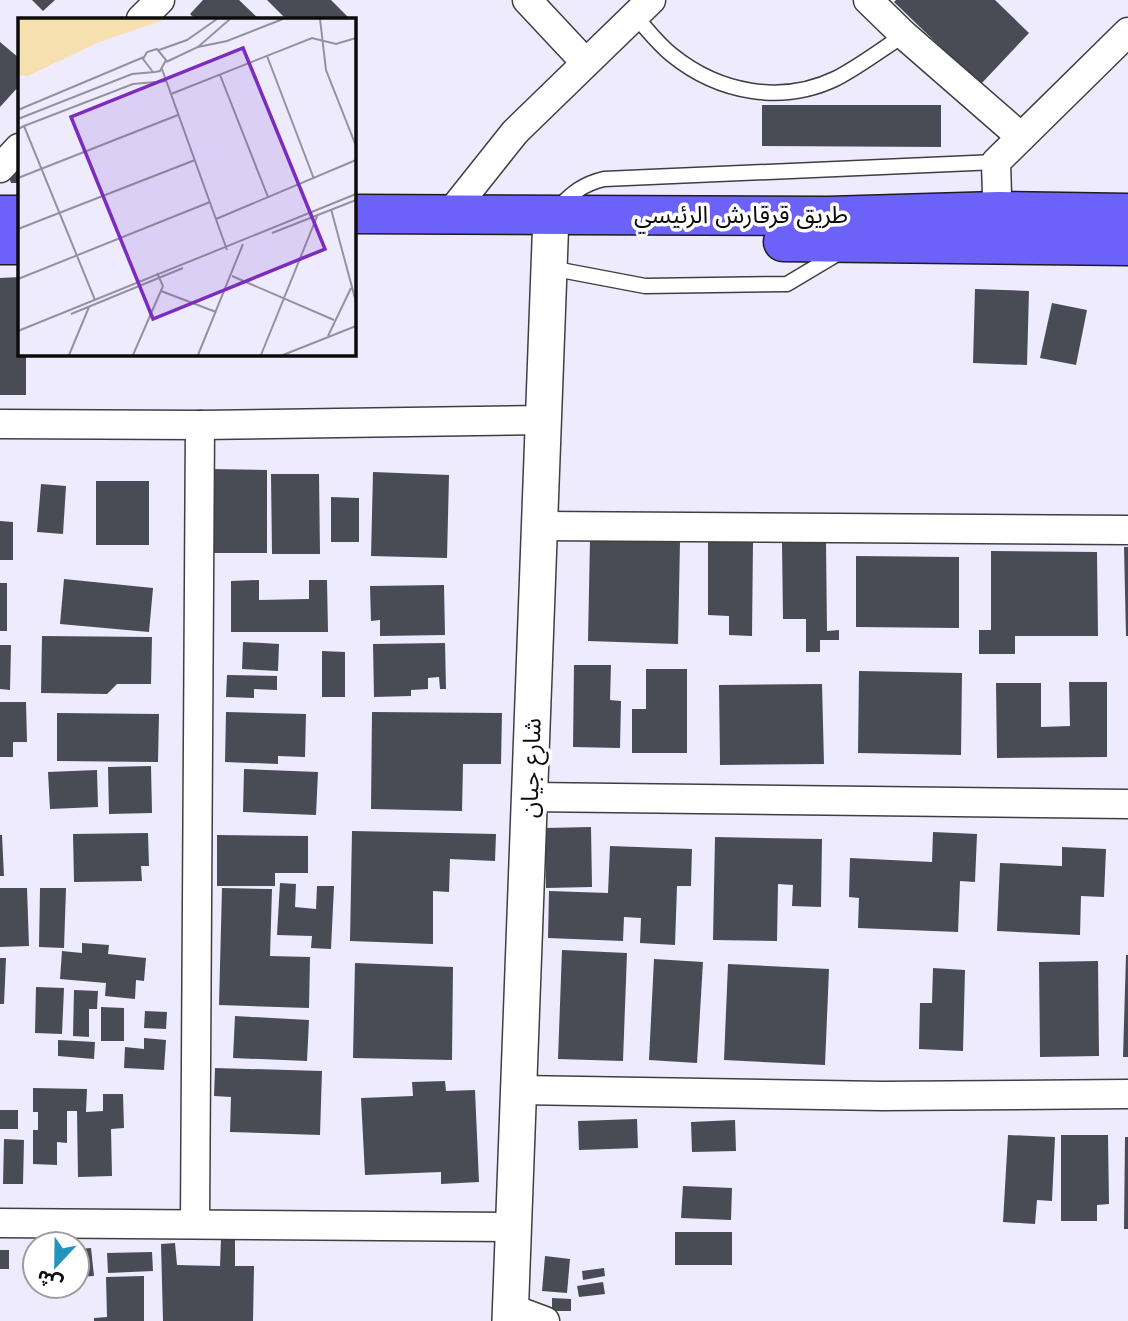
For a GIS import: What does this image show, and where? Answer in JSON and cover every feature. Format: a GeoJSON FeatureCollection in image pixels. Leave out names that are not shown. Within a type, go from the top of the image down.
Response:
{"type":"FeatureCollection","features":[{"type":"Feature","properties":{"kind":"main road","name":"طريق قرقارش الرئيسي"},"geometry":{"type":"LineString","coordinates":[[355,241],[855,243],[1128,212]]}},
{"type":"Feature","properties":{"kind":"main road"},"geometry":{"type":"LineString","coordinates":[[0,215],[18,215]]}},
{"type":"Feature","properties":{"kind":"main road","name":"طريق قرقارش الرئيسي"},"geometry":{"type":"LineString","coordinates":[[355,215],[449,215],[550,241],[828,216],[998,228],[1128,246]]}},
{"type":"Feature","properties":{"kind":"main road"},"geometry":{"type":"LineString","coordinates":[[0,245],[18,245]]}},
{"type":"Feature","properties":{"kind":"street"},"geometry":{"type":"LineString","coordinates":[[142,18],[160,0]]}},
{"type":"Feature","properties":{"kind":"street"},"geometry":{"type":"LineString","coordinates":[[527,0],[585,62]]}},
{"type":"Feature","properties":{"kind":"street"},"geometry":{"type":"LineString","coordinates":[[869,0],[904,35],[1021,137]]}},
{"type":"Feature","properties":{"kind":"street"},"geometry":{"type":"LineString","coordinates":[[449,215],[515,132],[643,8]]}},
{"type":"Feature","properties":{"kind":"street"},"geometry":{"type":"LineString","coordinates":[[998,228],[996,162],[1128,32]]}},
{"type":"Feature","properties":{"kind":"street"},"geometry":{"type":"LineString","coordinates":[[0,168],[18,149]]}},
{"type":"Feature","properties":{"kind":"street","name":"شارع جيان"},"geometry":{"type":"LineString","coordinates":[[510,1315],[550,241]]}},
{"type":"Feature","properties":{"kind":"street"},"geometry":{"type":"LineString","coordinates":[[0,424],[200,425],[544,420]]}},
{"type":"Feature","properties":{"kind":"street"},"geometry":{"type":"LineString","coordinates":[[195,1223],[200,425]]}},
{"type":"Feature","properties":{"kind":"street"},"geometry":{"type":"LineString","coordinates":[[540,526],[1128,530]]}},
{"type":"Feature","properties":{"kind":"street"},"geometry":{"type":"LineString","coordinates":[[530,797],[1128,804]]}},
{"type":"Feature","properties":{"kind":"street"},"geometry":{"type":"LineString","coordinates":[[519,1090],[882,1097],[1128,1094]]}},
{"type":"Feature","properties":{"kind":"street"},"geometry":{"type":"LineString","coordinates":[[0,1223],[514,1227]]}},
{"type":"Feature","properties":{"kind":"street"},"geometry":{"type":"LineString","coordinates":[[510,1315],[545,1321]]}},
{"type":"Feature","properties":{"kind":"lane"},"geometry":{"type":"LineString","coordinates":[[643,8],[671,54],[699,74],[728,87],[764,94],[800,91],[836,78],[904,35]]}},
{"type":"Feature","properties":{"kind":"lane"},"geometry":{"type":"LineString","coordinates":[[550,241],[572,192],[587,183],[604,179],[996,162]]}},
{"type":"Feature","properties":{"kind":"building"},"geometry":{"type":"Polygon","coordinates":[[[32,0],[55,0],[43,11],[32,0]]]}},
{"type":"Feature","properties":{"kind":"building"},"geometry":{"type":"Polygon","coordinates":[[[203,0],[239,0],[258,18],[194,18],[190,14],[203,0]]]}},
{"type":"Feature","properties":{"kind":"building"},"geometry":{"type":"Polygon","coordinates":[[[267,0],[331,0],[349,18],[285,18],[267,0]]]}},
{"type":"Feature","properties":{"kind":"building"},"geometry":{"type":"Polygon","coordinates":[[[995,0],[1029,33],[980,85],[894,2],[995,0]]]}},
{"type":"Feature","properties":{"kind":"building"},"geometry":{"type":"Polygon","coordinates":[[[0,42],[18,57],[18,87],[0,107],[0,42]]]}},
{"type":"Feature","properties":{"kind":"building"},"geometry":{"type":"Polygon","coordinates":[[[762,105],[941,105],[941,147],[762,146],[762,105]]]}},
{"type":"Feature","properties":{"kind":"building"},"geometry":{"type":"Polygon","coordinates":[[[18,166],[18,183],[11,183],[9,176],[18,166]]]}},
{"type":"Feature","properties":{"kind":"building"},"geometry":{"type":"Polygon","coordinates":[[[18,277],[18,355],[26,355],[26,395],[0,395],[0,278],[18,277]]]}},
{"type":"Feature","properties":{"kind":"building"},"geometry":{"type":"Polygon","coordinates":[[[975,289],[1029,291],[1027,365],[973,363],[975,289]]]}},
{"type":"Feature","properties":{"kind":"building"},"geometry":{"type":"Polygon","coordinates":[[[1052,303],[1087,310],[1076,365],[1040,358],[1052,303]]]}},
{"type":"Feature","properties":{"kind":"building"},"geometry":{"type":"Polygon","coordinates":[[[209,469],[267,470],[267,553],[209,553],[209,469]]]}},
{"type":"Feature","properties":{"kind":"building"},"geometry":{"type":"Polygon","coordinates":[[[373,472],[449,475],[447,558],[371,556],[373,472]]]}},
{"type":"Feature","properties":{"kind":"building"},"geometry":{"type":"Polygon","coordinates":[[[271,474],[319,474],[320,554],[272,554],[271,474]]]}},
{"type":"Feature","properties":{"kind":"building"},"geometry":{"type":"Polygon","coordinates":[[[96,481],[149,481],[149,545],[96,545],[96,481]]]}},
{"type":"Feature","properties":{"kind":"building"},"geometry":{"type":"Polygon","coordinates":[[[41,484],[66,486],[63,534],[37,532],[41,484]]]}},
{"type":"Feature","properties":{"kind":"building"},"geometry":{"type":"Polygon","coordinates":[[[331,497],[359,498],[359,542],[331,542],[331,497]]]}},
{"type":"Feature","properties":{"kind":"building"},"geometry":{"type":"Polygon","coordinates":[[[0,521],[13,522],[13,560],[0,560],[0,521]]]}},
{"type":"Feature","properties":{"kind":"building"},"geometry":{"type":"Polygon","coordinates":[[[590,539],[680,541],[678,644],[588,641],[590,539]]]}},
{"type":"Feature","properties":{"kind":"building"},"geometry":{"type":"Polygon","coordinates":[[[708,541],[753,542],[752,636],[729,635],[729,616],[708,615],[708,541]]]}},
{"type":"Feature","properties":{"kind":"building"},"geometry":{"type":"Polygon","coordinates":[[[782,543],[826,543],[827,631],[839,630],[839,640],[820,640],[820,652],[806,652],[806,619],[783,619],[782,543]]]}},
{"type":"Feature","properties":{"kind":"building"},"geometry":{"type":"Polygon","coordinates":[[[1124,547],[1128,547],[1128,636],[1126,636],[1124,547]]]}},
{"type":"Feature","properties":{"kind":"building"},"geometry":{"type":"Polygon","coordinates":[[[991,551],[1097,552],[1098,636],[1015,636],[1015,654],[979,654],[979,630],[991,630],[991,551]]]}},
{"type":"Feature","properties":{"kind":"building"},"geometry":{"type":"Polygon","coordinates":[[[856,556],[959,557],[959,628],[856,627],[856,556]]]}},
{"type":"Feature","properties":{"kind":"building"},"geometry":{"type":"Polygon","coordinates":[[[64,579],[153,588],[149,632],[60,624],[64,579]]]}},
{"type":"Feature","properties":{"kind":"building"},"geometry":{"type":"Polygon","coordinates":[[[259,580],[259,600],[309,599],[309,580],[327,580],[328,632],[231,632],[231,581],[259,580]]]}},
{"type":"Feature","properties":{"kind":"building"},"geometry":{"type":"Polygon","coordinates":[[[0,583],[7,583],[7,631],[0,631],[0,583]]]}},
{"type":"Feature","properties":{"kind":"building"},"geometry":{"type":"Polygon","coordinates":[[[444,585],[445,635],[380,636],[380,620],[371,621],[370,586],[444,585]]]}},
{"type":"Feature","properties":{"kind":"building"},"geometry":{"type":"Polygon","coordinates":[[[42,636],[152,637],[151,684],[117,684],[107,694],[41,693],[42,636]]]}},
{"type":"Feature","properties":{"kind":"building"},"geometry":{"type":"Polygon","coordinates":[[[243,642],[279,644],[278,671],[242,669],[243,642]]]}},
{"type":"Feature","properties":{"kind":"building"},"geometry":{"type":"Polygon","coordinates":[[[445,643],[446,689],[440,689],[439,677],[428,678],[428,689],[411,690],[411,696],[374,697],[373,644],[445,643]]]}},
{"type":"Feature","properties":{"kind":"building"},"geometry":{"type":"Polygon","coordinates":[[[0,645],[11,645],[10,690],[0,689],[0,645]]]}},
{"type":"Feature","properties":{"kind":"building"},"geometry":{"type":"Polygon","coordinates":[[[322,651],[345,652],[345,697],[322,697],[322,651]]]}},
{"type":"Feature","properties":{"kind":"building"},"geometry":{"type":"Polygon","coordinates":[[[574,665],[611,665],[610,700],[621,701],[620,748],[573,747],[574,665]]]}},
{"type":"Feature","properties":{"kind":"building"},"geometry":{"type":"Polygon","coordinates":[[[646,669],[687,669],[687,753],[632,753],[632,709],[646,709],[646,669]]]}},
{"type":"Feature","properties":{"kind":"building"},"geometry":{"type":"Polygon","coordinates":[[[859,671],[962,673],[961,755],[858,753],[859,671]]]}},
{"type":"Feature","properties":{"kind":"building"},"geometry":{"type":"Polygon","coordinates":[[[227,675],[277,676],[277,690],[254,689],[254,698],[226,697],[227,675]]]}},
{"type":"Feature","properties":{"kind":"building"},"geometry":{"type":"Polygon","coordinates":[[[1069,682],[1107,682],[1107,757],[997,758],[996,683],[1041,683],[1041,727],[1070,726],[1069,682]]]}},
{"type":"Feature","properties":{"kind":"building"},"geometry":{"type":"Polygon","coordinates":[[[822,684],[824,764],[720,765],[719,685],[822,684]]]}},
{"type":"Feature","properties":{"kind":"building"},"geometry":{"type":"Polygon","coordinates":[[[0,702],[26,702],[27,742],[13,742],[13,757],[0,757],[0,702]]]}},
{"type":"Feature","properties":{"kind":"building"},"geometry":{"type":"Polygon","coordinates":[[[226,712],[306,714],[305,757],[278,756],[278,764],[225,762],[226,712]]]}},
{"type":"Feature","properties":{"kind":"building"},"geometry":{"type":"Polygon","coordinates":[[[372,712],[502,713],[501,764],[463,764],[462,811],[371,809],[372,712]]]}},
{"type":"Feature","properties":{"kind":"building"},"geometry":{"type":"Polygon","coordinates":[[[57,713],[159,714],[158,762],[57,761],[57,713]]]}},
{"type":"Feature","properties":{"kind":"building"},"geometry":{"type":"Polygon","coordinates":[[[151,766],[152,813],[109,814],[108,767],[151,766]]]}},
{"type":"Feature","properties":{"kind":"building"},"geometry":{"type":"Polygon","coordinates":[[[244,769],[318,772],[316,815],[243,812],[244,769]]]}},
{"type":"Feature","properties":{"kind":"building"},"geometry":{"type":"Polygon","coordinates":[[[97,770],[98,807],[50,809],[48,772],[97,770]]]}},
{"type":"Feature","properties":{"kind":"building"},"geometry":{"type":"Polygon","coordinates":[[[591,827],[592,887],[546,888],[545,828],[591,827]]]}},
{"type":"Feature","properties":{"kind":"building"},"geometry":{"type":"Polygon","coordinates":[[[352,831],[496,834],[495,861],[450,859],[449,892],[433,891],[433,944],[350,941],[352,831]]]}},
{"type":"Feature","properties":{"kind":"building"},"geometry":{"type":"Polygon","coordinates":[[[933,832],[977,834],[975,882],[960,881],[958,932],[858,928],[859,898],[849,897],[850,858],[932,862],[933,832]]]}},
{"type":"Feature","properties":{"kind":"building"},"geometry":{"type":"Polygon","coordinates":[[[148,833],[149,866],[141,866],[142,881],[74,882],[73,834],[148,833]]]}},
{"type":"Feature","properties":{"kind":"building"},"geometry":{"type":"Polygon","coordinates":[[[2,835],[4,876],[0,876],[2,835]]]}},
{"type":"Feature","properties":{"kind":"building"},"geometry":{"type":"Polygon","coordinates":[[[217,835],[308,836],[308,873],[275,873],[275,886],[217,886],[217,835]]]}},
{"type":"Feature","properties":{"kind":"building"},"geometry":{"type":"Polygon","coordinates":[[[715,837],[822,839],[821,907],[792,906],[793,885],[778,884],[777,941],[713,940],[715,837]]]}},
{"type":"Feature","properties":{"kind":"building"},"geometry":{"type":"Polygon","coordinates":[[[610,846],[692,849],[691,886],[677,886],[675,945],[640,943],[641,918],[624,917],[623,941],[548,938],[549,891],[608,893],[610,846]]]}},
{"type":"Feature","properties":{"kind":"building"},"geometry":{"type":"Polygon","coordinates":[[[1062,847],[1106,849],[1104,897],[1081,896],[1080,935],[997,931],[1000,863],[1062,866],[1062,847]]]}},
{"type":"Feature","properties":{"kind":"building"},"geometry":{"type":"Polygon","coordinates":[[[280,883],[296,884],[295,907],[316,909],[317,886],[334,886],[331,949],[311,948],[312,936],[277,935],[280,883]]]}},
{"type":"Feature","properties":{"kind":"building"},"geometry":{"type":"Polygon","coordinates":[[[0,888],[27,888],[29,946],[0,947],[0,888]]]}},
{"type":"Feature","properties":{"kind":"building"},"geometry":{"type":"Polygon","coordinates":[[[40,888],[66,888],[64,948],[39,947],[40,888]]]}},
{"type":"Feature","properties":{"kind":"building"},"geometry":{"type":"Polygon","coordinates":[[[222,888],[272,889],[270,956],[310,957],[309,1008],[219,1005],[222,888]]]}},
{"type":"Feature","properties":{"kind":"building"},"geometry":{"type":"Polygon","coordinates":[[[82,943],[109,945],[108,954],[146,958],[144,981],[136,980],[135,999],[105,996],[106,983],[60,979],[62,951],[82,953],[82,943]]]}},
{"type":"Feature","properties":{"kind":"building"},"geometry":{"type":"Polygon","coordinates":[[[562,950],[627,953],[623,1061],[558,1059],[562,950]]]}},
{"type":"Feature","properties":{"kind":"building"},"geometry":{"type":"Polygon","coordinates":[[[1126,955],[1128,1057],[1123,1057],[1126,955]]]}},
{"type":"Feature","properties":{"kind":"building"},"geometry":{"type":"Polygon","coordinates":[[[0,958],[6,958],[4,1004],[0,1004],[0,958]]]}},
{"type":"Feature","properties":{"kind":"building"},"geometry":{"type":"Polygon","coordinates":[[[654,959],[703,962],[697,1063],[649,1060],[654,959]]]}},
{"type":"Feature","properties":{"kind":"building"},"geometry":{"type":"Polygon","coordinates":[[[1098,961],[1099,1056],[1040,1057],[1039,962],[1098,961]]]}},
{"type":"Feature","properties":{"kind":"building"},"geometry":{"type":"Polygon","coordinates":[[[355,963],[453,967],[452,1060],[353,1058],[355,963]]]}},
{"type":"Feature","properties":{"kind":"building"},"geometry":{"type":"Polygon","coordinates":[[[728,964],[829,969],[825,1065],[724,1060],[728,964]]]}},
{"type":"Feature","properties":{"kind":"building"},"geometry":{"type":"Polygon","coordinates":[[[933,968],[965,970],[963,1051],[919,1049],[920,1003],[932,1003],[933,968]]]}},
{"type":"Feature","properties":{"kind":"building"},"geometry":{"type":"Polygon","coordinates":[[[36,987],[64,988],[62,1034],[35,1033],[36,987]]]}},
{"type":"Feature","properties":{"kind":"building"},"geometry":{"type":"Polygon","coordinates":[[[74,990],[98,991],[97,1009],[89,1009],[89,1037],[73,1036],[74,990]]]}},
{"type":"Feature","properties":{"kind":"building"},"geometry":{"type":"Polygon","coordinates":[[[101,1007],[124,1008],[124,1041],[101,1041],[101,1007]]]}},
{"type":"Feature","properties":{"kind":"building"},"geometry":{"type":"Polygon","coordinates":[[[145,1011],[167,1012],[166,1029],[144,1028],[145,1011]]]}},
{"type":"Feature","properties":{"kind":"building"},"geometry":{"type":"Polygon","coordinates":[[[235,1016],[309,1020],[307,1061],[233,1058],[235,1016]]]}},
{"type":"Feature","properties":{"kind":"building"},"geometry":{"type":"Polygon","coordinates":[[[144,1038],[166,1040],[164,1070],[124,1068],[125,1047],[144,1049],[144,1038]]]}},
{"type":"Feature","properties":{"kind":"building"},"geometry":{"type":"Polygon","coordinates":[[[58,1040],[95,1042],[94,1059],[58,1056],[58,1040]]]}},
{"type":"Feature","properties":{"kind":"building"},"geometry":{"type":"Polygon","coordinates":[[[215,1068],[322,1071],[320,1135],[230,1132],[231,1097],[214,1096],[215,1068]]]}},
{"type":"Feature","properties":{"kind":"building"},"geometry":{"type":"Polygon","coordinates":[[[445,1081],[446,1091],[475,1090],[479,1182],[441,1184],[441,1172],[365,1175],[361,1098],[413,1096],[412,1082],[445,1081]]]}},
{"type":"Feature","properties":{"kind":"building"},"geometry":{"type":"Polygon","coordinates":[[[33,1088],[87,1089],[86,1112],[103,1111],[103,1094],[123,1094],[124,1128],[111,1129],[112,1176],[78,1177],[77,1111],[67,1111],[67,1143],[57,1142],[57,1165],[33,1164],[33,1130],[38,1130],[38,1112],[33,1112],[33,1088]]]}},
{"type":"Feature","properties":{"kind":"building"},"geometry":{"type":"Polygon","coordinates":[[[0,1110],[18,1110],[18,1129],[0,1129],[0,1110]]]}},
{"type":"Feature","properties":{"kind":"building"},"geometry":{"type":"Polygon","coordinates":[[[637,1119],[638,1148],[579,1150],[578,1121],[637,1119]]]}},
{"type":"Feature","properties":{"kind":"building"},"geometry":{"type":"Polygon","coordinates":[[[735,1120],[736,1151],[692,1152],[691,1122],[735,1120]]]}},
{"type":"Feature","properties":{"kind":"building"},"geometry":{"type":"Polygon","coordinates":[[[1008,1135],[1055,1137],[1052,1201],[1037,1200],[1035,1224],[1003,1222],[1008,1135]]]}},
{"type":"Feature","properties":{"kind":"building"},"geometry":{"type":"Polygon","coordinates":[[[1061,1135],[1108,1135],[1109,1204],[1097,1205],[1097,1221],[1061,1221],[1061,1135]]]}},
{"type":"Feature","properties":{"kind":"building"},"geometry":{"type":"Polygon","coordinates":[[[1125,1137],[1128,1137],[1128,1229],[1124,1229],[1125,1137]]]}},
{"type":"Feature","properties":{"kind":"building"},"geometry":{"type":"Polygon","coordinates":[[[4,1139],[24,1140],[23,1184],[3,1184],[4,1139]]]}},
{"type":"Feature","properties":{"kind":"building"},"geometry":{"type":"Polygon","coordinates":[[[683,1186],[732,1188],[731,1220],[681,1218],[683,1186]]]}},
{"type":"Feature","properties":{"kind":"building"},"geometry":{"type":"Polygon","coordinates":[[[675,1232],[732,1232],[732,1265],[675,1265],[675,1232]]]}},
{"type":"Feature","properties":{"kind":"building"},"geometry":{"type":"Polygon","coordinates":[[[221,1239],[235,1239],[235,1266],[254,1266],[253,1321],[163,1321],[161,1244],[175,1243],[177,1265],[220,1266],[221,1239]]]}},
{"type":"Feature","properties":{"kind":"building"},"geometry":{"type":"Polygon","coordinates":[[[91,1248],[94,1276],[91,1276],[91,1248]]]}},
{"type":"Feature","properties":{"kind":"building"},"geometry":{"type":"Polygon","coordinates":[[[0,1250],[9,1250],[9,1269],[0,1269],[0,1250]]]}},
{"type":"Feature","properties":{"kind":"building"},"geometry":{"type":"Polygon","coordinates":[[[152,1252],[153,1271],[108,1273],[107,1253],[152,1252]]]}},
{"type":"Feature","properties":{"kind":"building"},"geometry":{"type":"Polygon","coordinates":[[[545,1256],[570,1259],[567,1293],[542,1291],[545,1256]]]}},
{"type":"Feature","properties":{"kind":"building"},"geometry":{"type":"Polygon","coordinates":[[[604,1268],[605,1276],[583,1280],[582,1271],[604,1268]]]}},
{"type":"Feature","properties":{"kind":"building"},"geometry":{"type":"Polygon","coordinates":[[[144,1276],[144,1321],[94,1321],[94,1318],[107,1317],[106,1277],[144,1276]]]}},
{"type":"Feature","properties":{"kind":"building"},"geometry":{"type":"Polygon","coordinates":[[[603,1282],[605,1294],[579,1297],[577,1286],[603,1282]]]}},
{"type":"Feature","properties":{"kind":"building"},"geometry":{"type":"Polygon","coordinates":[[[552,1298],[571,1299],[571,1311],[552,1311],[552,1298]]]}}]}
